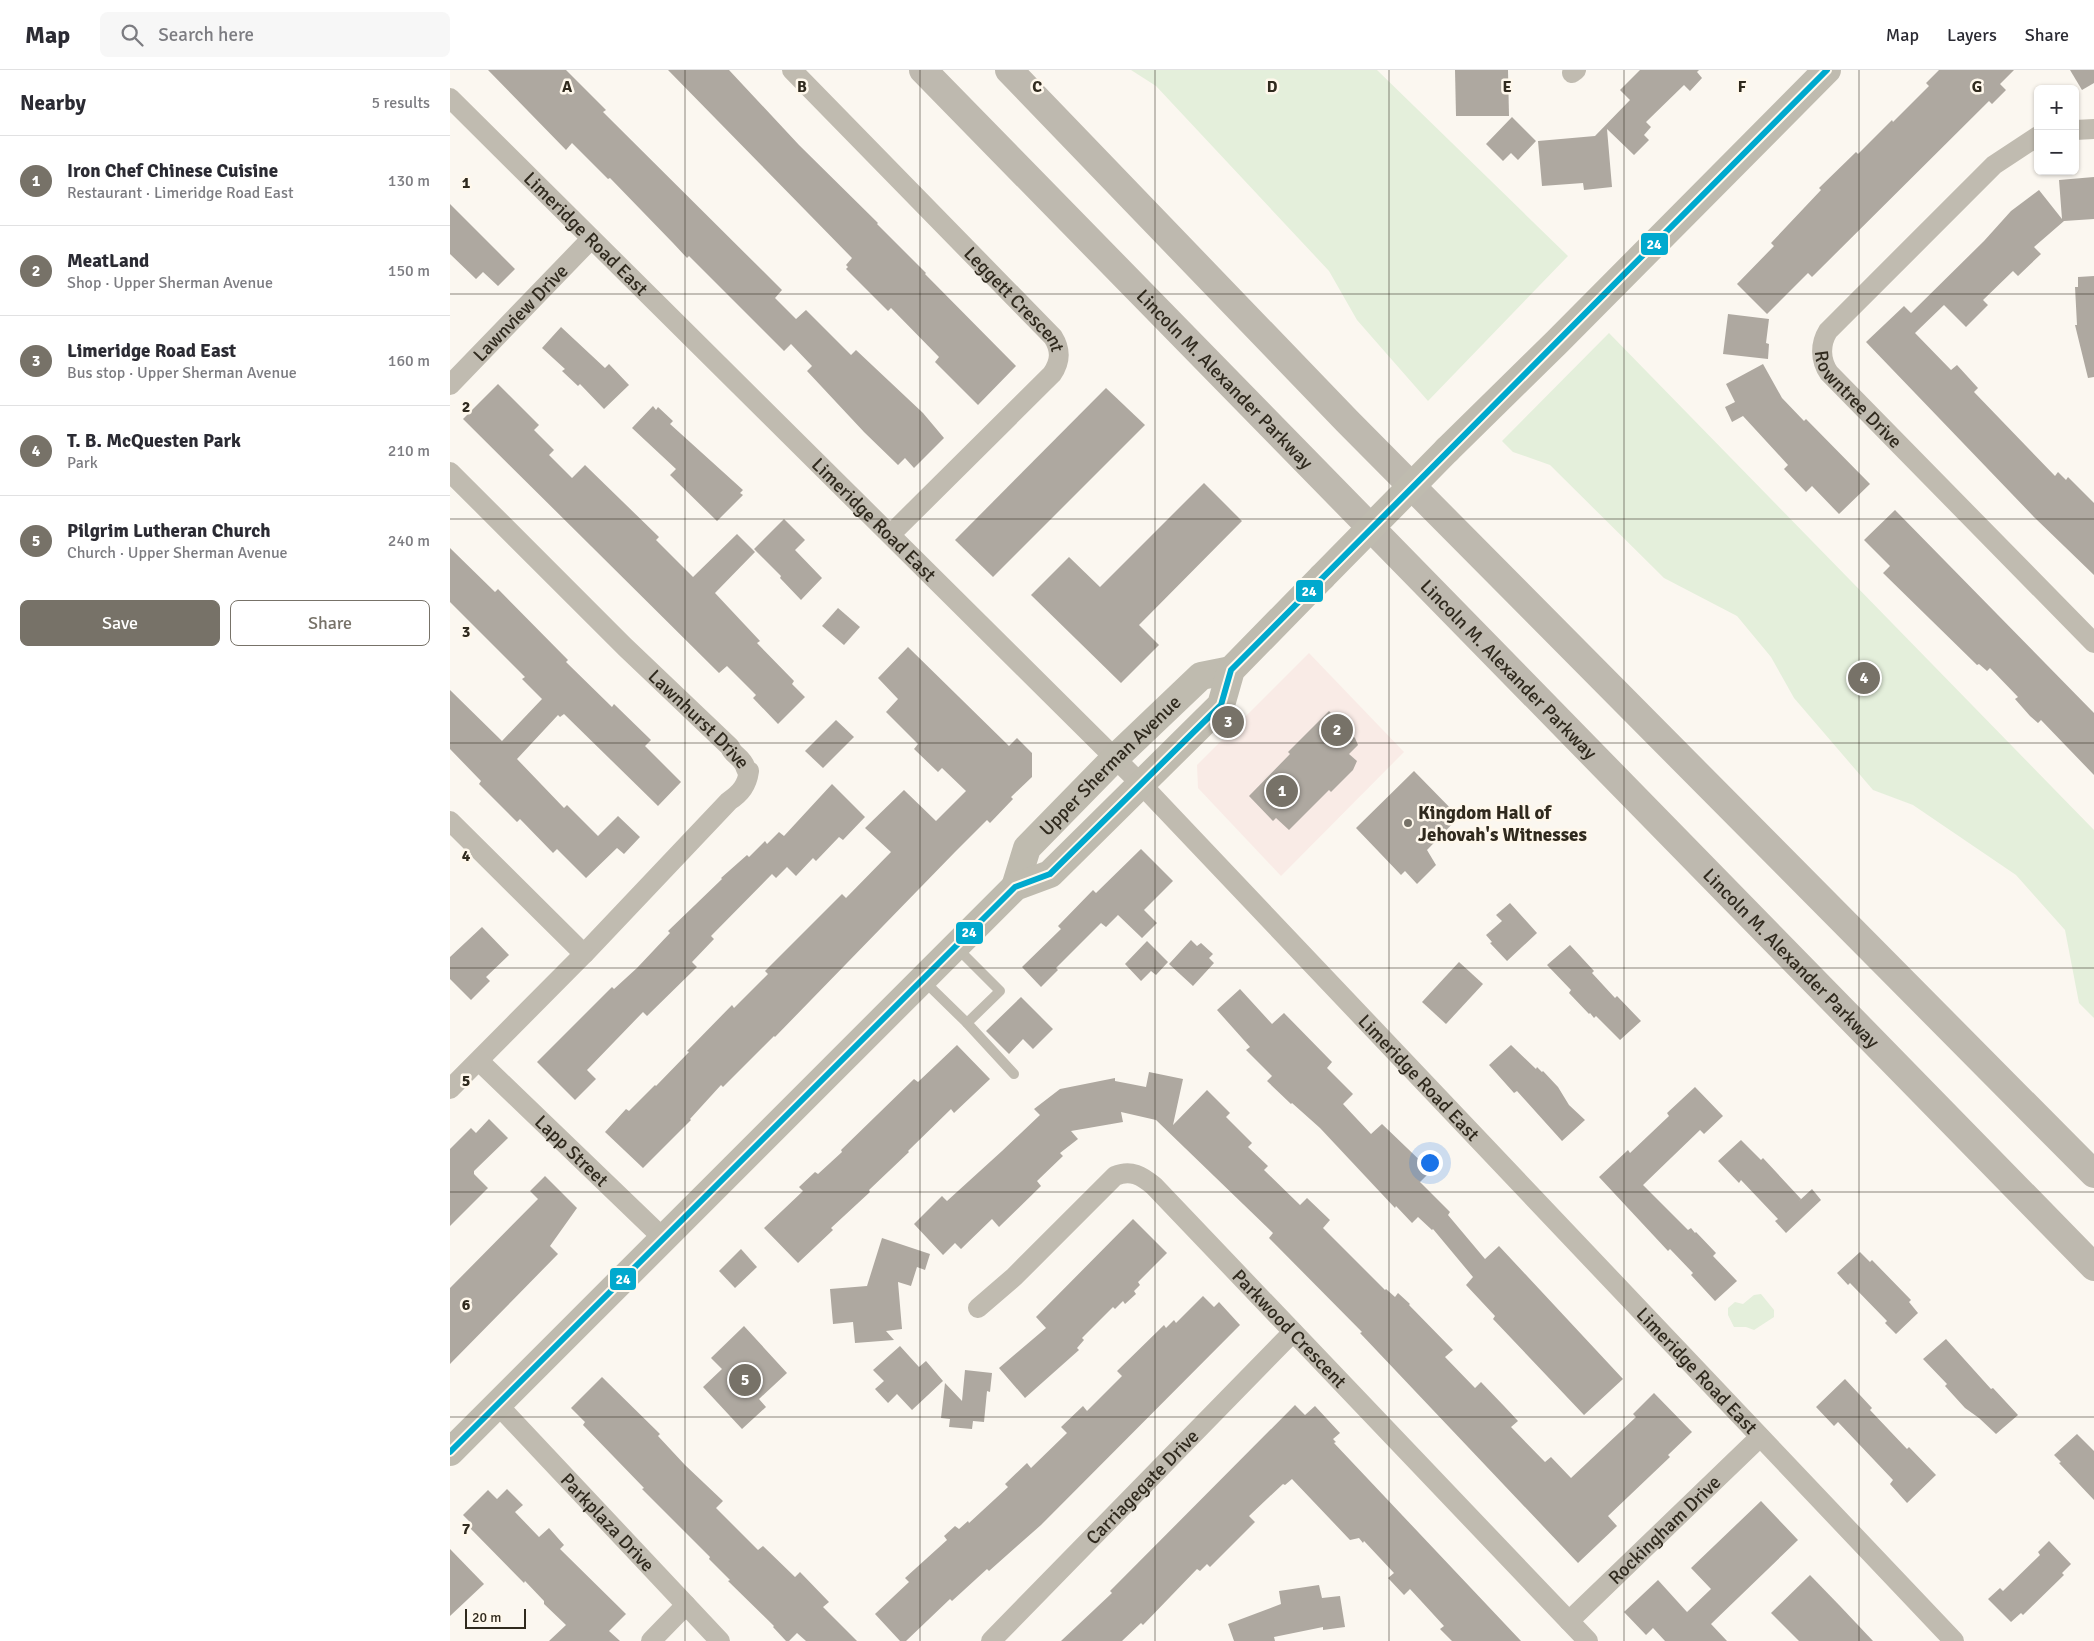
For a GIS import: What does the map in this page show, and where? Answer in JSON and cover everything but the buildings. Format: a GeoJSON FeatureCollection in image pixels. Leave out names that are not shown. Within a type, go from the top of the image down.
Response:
{"type":"FeatureCollection","features":[{"type":"Feature","properties":{"kind":"highway","name":"Lincoln M. Alexander Parkway"},"geometry":{"type":"LineString","coordinates":[[923,70],[2094,1267]]}},
{"type":"Feature","properties":{"kind":"highway"},"geometry":{"type":"LineString","coordinates":[[1009,70],[1347,422],[2094,1174]]}},
{"type":"Feature","properties":{"kind":"main road","name":"Upper Sherman Avenue"},"geometry":{"type":"LineString","coordinates":[[450,1452],[1015,887],[1050,874],[1142,785],[1221,705],[1231,670],[1447,450],[1827,70]]}},
{"type":"Feature","properties":{"kind":"main road","name":"Upper Sherman Avenue"},"geometry":{"type":"LineString","coordinates":[[1015,887],[1027,848],[1115,758],[1201,676],[1231,670]]}},
{"type":"Feature","properties":{"kind":"street","name":"Leggett Crescent"},"geometry":{"type":"LineString","coordinates":[[792,70],[1053,337],[1059,349],[1059,362],[1052,374],[891,534]]}},
{"type":"Feature","properties":{"kind":"street","name":"Limeridge Road East"},"geometry":{"type":"LineString","coordinates":[[450,98],[1142,785],[1954,1641]]}},
{"type":"Feature","properties":{"kind":"street"},"geometry":{"type":"LineString","coordinates":[[2079,130],[2094,129]]}},
{"type":"Feature","properties":{"kind":"street","name":"Rowntree Drive"},"geometry":{"type":"LineString","coordinates":[[2034,139],[1994,165],[1828,331],[1823,339],[1822,355],[1825,367],[1829,373],[2094,643]]}},
{"type":"Feature","properties":{"kind":"street","name":"Lawnview Drive"},"geometry":{"type":"LineString","coordinates":[[450,385],[591,239]]}},
{"type":"Feature","properties":{"kind":"street","name":"Lawnhurst Drive"},"geometry":{"type":"LineString","coordinates":[[450,472],[625,647],[730,747],[744,761],[746,769],[749,770],[747,780],[740,793],[729,801],[584,954],[450,1089]]}},
{"type":"Feature","properties":{"kind":"street"},"geometry":{"type":"LineString","coordinates":[[450,821],[584,954]]}},
{"type":"Feature","properties":{"kind":"street","name":"Lapp Street"},"geometry":{"type":"LineString","coordinates":[[479,1060],[664,1239]]}},
{"type":"Feature","properties":{"kind":"street","name":"Parkwood Crescent"},"geometry":{"type":"LineString","coordinates":[[978,1308],[1014,1277],[1115,1176],[1122,1173],[1142,1176],[1154,1186],[1588,1641]]}},
{"type":"Feature","properties":{"kind":"street","name":"Carriagegate Drive"},"geometry":{"type":"LineString","coordinates":[[992,1641],[1293,1332]]}},
{"type":"Feature","properties":{"kind":"street","name":"Parkplaza Drive"},"geometry":{"type":"LineString","coordinates":[[497,1404],[720,1641]]}},
{"type":"Feature","properties":{"kind":"street","name":"Rockingham Drive"},"geometry":{"type":"LineString","coordinates":[[1569,1621],[1760,1437]]}},
{"type":"Feature","properties":{"kind":"street"},"geometry":{"type":"LineString","coordinates":[[651,1641],[686,1605]]}},
{"type":"Feature","properties":{"kind":"lane"},"geometry":{"type":"LineString","coordinates":[[956,947],[1000,991],[967,1023]]}},
{"type":"Feature","properties":{"kind":"lane"},"geometry":{"type":"LineString","coordinates":[[923,980],[967,1023],[1014,1074]]}},
{"type":"Feature","properties":{"kind":"shaded area"},"geometry":{"type":"Polygon","coordinates":[[[1309,653],[1404,752],[1281,876],[1198,788],[1197,765],[1309,653]]]}},
{"type":"Feature","properties":{"kind":"green space"},"geometry":{"type":"Polygon","coordinates":[[[1131,70],[1377,70],[1568,256],[1428,401],[1357,320],[1329,271],[1156,86],[1131,70]]]}},
{"type":"Feature","properties":{"kind":"green space"},"geometry":{"type":"Polygon","coordinates":[[[1609,333],[2094,830],[2094,1018],[2079,1003],[2065,930],[2016,875],[1913,805],[1873,790],[1794,698],[1771,657],[1737,616],[1664,578],[1550,465],[1513,452],[1502,441],[1609,333]]]}},
{"type":"Feature","properties":{"kind":"green space"},"geometry":{"type":"Polygon","coordinates":[[[1761,1294],[1774,1310],[1774,1317],[1754,1330],[1746,1327],[1734,1327],[1728,1315],[1728,1308],[1735,1302],[1743,1304],[1754,1295],[1761,1294]]]}},
{"type":"Feature","properties":{"kind":"transit line","name":"24"},"geometry":{"type":"LineString","coordinates":[[450,1452],[1015,887],[1050,874],[1221,705],[1231,670],[1827,70]]}},
{"type":"Feature","properties":{"kind":"place","name":"T. B. McQuesten Park"},"geometry":{"type":"Point","coordinates":[1864,678]}},
{"type":"Feature","properties":{"kind":"place","name":"Limeridge Road East"},"geometry":{"type":"Point","coordinates":[1228,722]}},
{"type":"Feature","properties":{"kind":"place","name":"MeatLand"},"geometry":{"type":"Point","coordinates":[1337,730]}},
{"type":"Feature","properties":{"kind":"place","name":"Iron Chef Chinese Cuisine"},"geometry":{"type":"Point","coordinates":[1282,791]}},
{"type":"Feature","properties":{"kind":"place","name":"Kingdom Hall of Jehovah's Witnesses"},"geometry":{"type":"Point","coordinates":[1408,823]}},
{"type":"Feature","properties":{"kind":"place","name":"Pilgrim Lutheran Church"},"geometry":{"type":"Point","coordinates":[745,1380]}}]}
